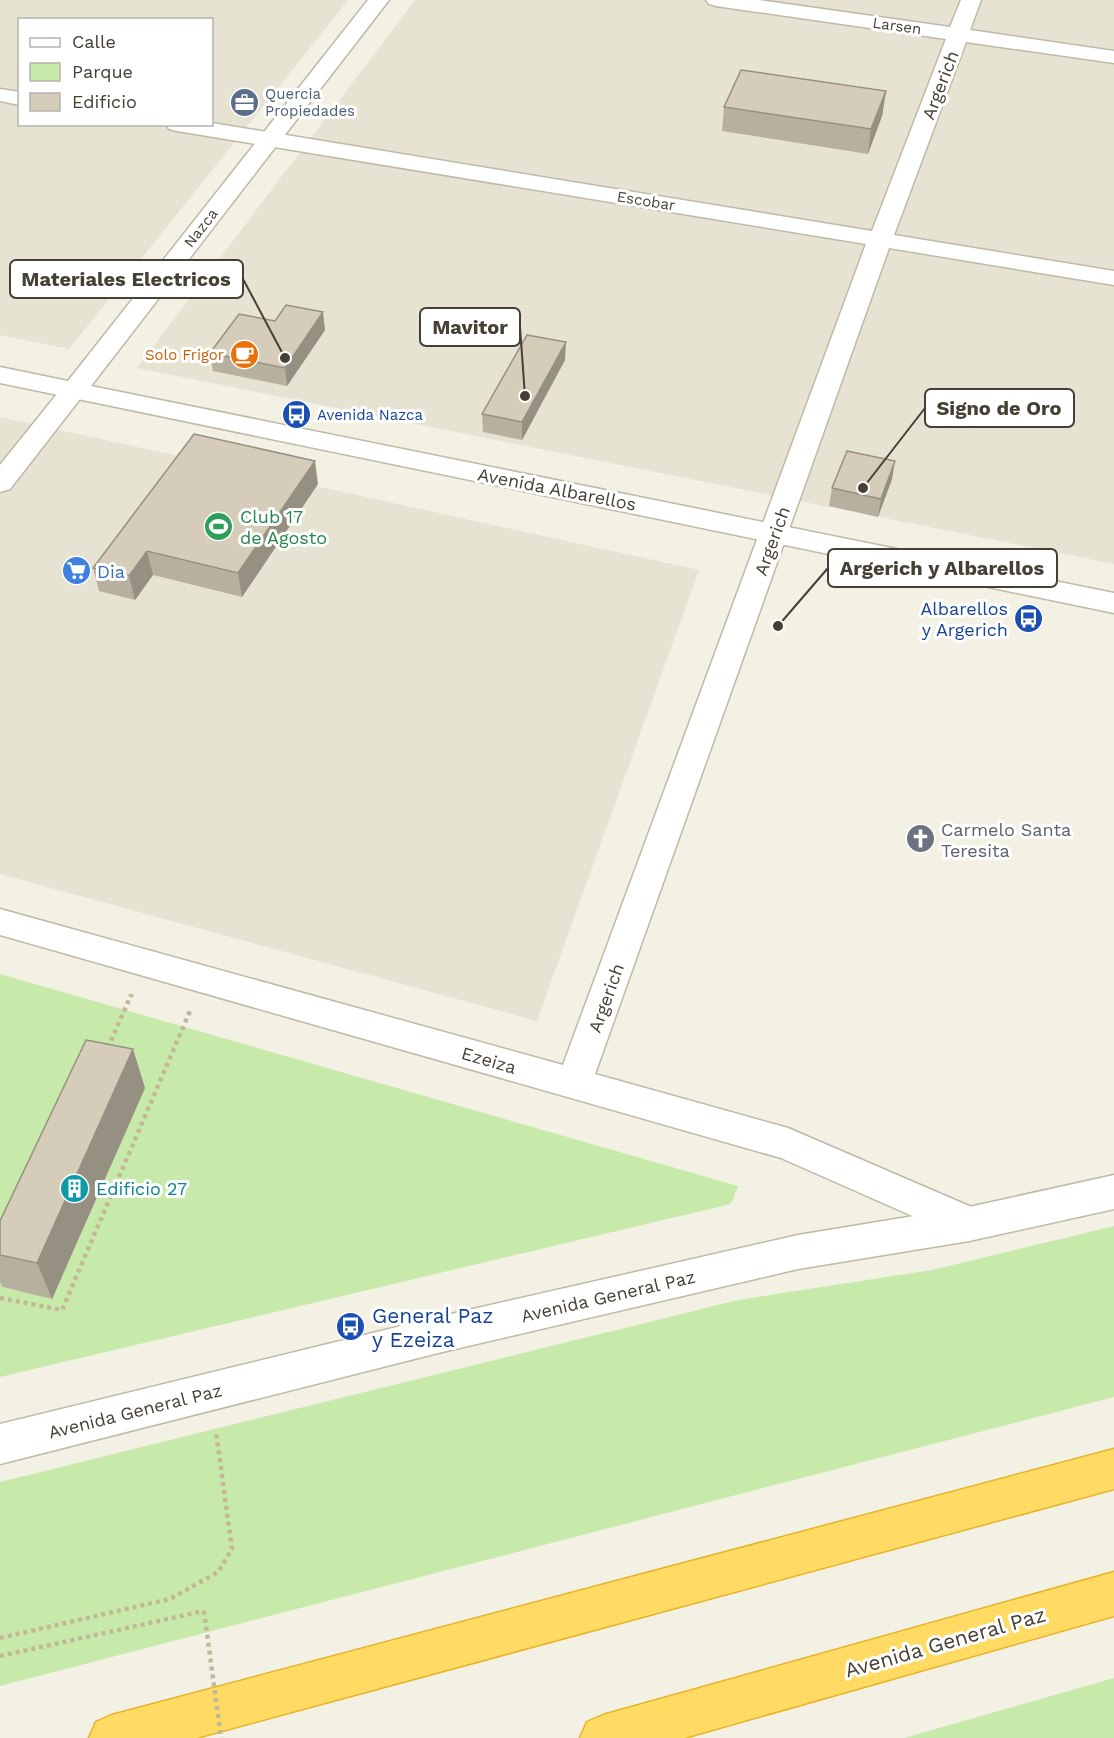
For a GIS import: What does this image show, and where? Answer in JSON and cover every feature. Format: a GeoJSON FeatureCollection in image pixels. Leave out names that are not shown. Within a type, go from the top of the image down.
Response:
{"type":"FeatureCollection","features":[{"type":"Feature","properties":{"kind":"highway"},"geometry":{"type":"LineString","coordinates":[[112,1738],[1114,1469]]}},
{"type":"Feature","properties":{"kind":"highway","name":"Avenida General Paz"},"geometry":{"type":"LineString","coordinates":[[603,1738],[1114,1594]]}},
{"type":"Feature","properties":{"kind":"street","name":"Nazca"},"geometry":{"type":"LineString","coordinates":[[0,483],[379,0]]}},
{"type":"Feature","properties":{"kind":"street","name":"Larsen"},"geometry":{"type":"LineString","coordinates":[[716,0],[1114,57]]}},
{"type":"Feature","properties":{"kind":"street","name":"Argerich"},"geometry":{"type":"LineString","coordinates":[[574,1084],[880,240],[971,0]]}},
{"type":"Feature","properties":{"kind":"street"},"geometry":{"type":"LineString","coordinates":[[0,95],[18,99]]}},
{"type":"Feature","properties":{"kind":"street","name":"Escobar"},"geometry":{"type":"LineString","coordinates":[[189,126],[1114,278]]}},
{"type":"Feature","properties":{"kind":"street","name":"Avenida Albarellos"},"geometry":{"type":"LineString","coordinates":[[0,375],[1114,603]]}},
{"type":"Feature","properties":{"kind":"street","name":"Ezeiza"},"geometry":{"type":"LineString","coordinates":[[0,922],[788,1144],[969,1224]]}},
{"type":"Feature","properties":{"kind":"street","name":"Avenida General Paz"},"geometry":{"type":"LineString","coordinates":[[0,1444],[438,1335],[798,1252],[969,1224],[1114,1191]]}},
{"type":"Feature","properties":{"kind":"path"},"geometry":{"type":"LineString","coordinates":[[107,1049],[146,963]]}},
{"type":"Feature","properties":{"kind":"path"},"geometry":{"type":"LineString","coordinates":[[0,1298],[62,1310],[204,979]]}},
{"type":"Feature","properties":{"kind":"path"},"geometry":{"type":"LineString","coordinates":[[0,1638],[170,1599],[218,1572],[232,1549],[210,1393]]}},
{"type":"Feature","properties":{"kind":"path"},"geometry":{"type":"LineString","coordinates":[[0,1656],[204,1611],[221,1738]]}},
{"type":"Feature","properties":{"kind":"shaded area"},"geometry":{"type":"Polygon","coordinates":[[[0,0],[348,0],[69,349],[0,335],[0,0]]]}},
{"type":"Feature","properties":{"kind":"shaded area"},"geometry":{"type":"Polygon","coordinates":[[[415,0],[1114,0],[1114,564],[137,368],[415,0]]]}},
{"type":"Feature","properties":{"kind":"shaded area"},"geometry":{"type":"Polygon","coordinates":[[[0,417],[699,570],[537,1021],[0,874],[0,417]]]}},
{"type":"Feature","properties":{"kind":"green space"},"geometry":{"type":"Polygon","coordinates":[[[0,974],[738,1186],[731,1204],[0,1377],[0,974]],[[145,1087],[3,1287],[52,1298],[145,1087]]]}},
{"type":"Feature","properties":{"kind":"green space"},"geometry":{"type":"Polygon","coordinates":[[[1114,1226],[1114,1397],[0,1686],[0,1482],[738,1300],[932,1270],[1114,1226]]]}},
{"type":"Feature","properties":{"kind":"green space"},"geometry":{"type":"Polygon","coordinates":[[[1114,1678],[1114,1738],[904,1738],[1114,1678]]]}},
{"type":"Feature","properties":{"kind":"building"},"geometry":{"type":"Polygon","coordinates":[[[741,70],[886,91],[871,129],[724,107],[741,70]]]}},
{"type":"Feature","properties":{"kind":"building"},"geometry":{"type":"Polygon","coordinates":[[[286,305],[323,312],[285,368],[210,353],[239,314],[275,321],[286,305]]]}},
{"type":"Feature","properties":{"kind":"building"},"geometry":{"type":"Polygon","coordinates":[[[527,335],[566,342],[522,422],[482,414],[527,335]]]}},
{"type":"Feature","properties":{"kind":"building","name":"Club 17 de Agosto"},"geometry":{"type":"Polygon","coordinates":[[[194,434],[315,461],[238,573],[147,551],[129,576],[93,568],[194,434]]]}},
{"type":"Feature","properties":{"kind":"building"},"geometry":{"type":"Polygon","coordinates":[[[847,451],[895,461],[881,499],[832,488],[847,451]]]}},
{"type":"Feature","properties":{"kind":"building"},"geometry":{"type":"Polygon","coordinates":[[[86,1040],[133,1049],[37,1263],[0,1255],[0,1221],[86,1040]]]}},
{"type":"Feature","properties":{"kind":"place","name":"Quercia Propiedades"},"geometry":{"type":"Point","coordinates":[244,103]}},
{"type":"Feature","properties":{"kind":"place","name":"Solo Frigor"},"geometry":{"type":"Point","coordinates":[245,355]}},
{"type":"Feature","properties":{"kind":"place","name":"Materiales Electricos"},"geometry":{"type":"Point","coordinates":[285,358]}},
{"type":"Feature","properties":{"kind":"place","name":"Mavitor"},"geometry":{"type":"Point","coordinates":[525,396]}},
{"type":"Feature","properties":{"kind":"place","name":"Avenida Nazca"},"geometry":{"type":"Point","coordinates":[296,415]}},
{"type":"Feature","properties":{"kind":"place","name":"Signo de Oro"},"geometry":{"type":"Point","coordinates":[863,488]}},
{"type":"Feature","properties":{"kind":"place","name":"Club 17 de Agosto"},"geometry":{"type":"Point","coordinates":[219,526]}},
{"type":"Feature","properties":{"kind":"place","name":"Dia"},"geometry":{"type":"Point","coordinates":[76,571]}},
{"type":"Feature","properties":{"kind":"place","name":"Albarellos y Argerich"},"geometry":{"type":"Point","coordinates":[1029,618]}},
{"type":"Feature","properties":{"kind":"place","name":"Argerich y Albarellos"},"geometry":{"type":"Point","coordinates":[778,626]}},
{"type":"Feature","properties":{"kind":"place","name":"Carmelo Santa Teresita"},"geometry":{"type":"Point","coordinates":[920,839]}},
{"type":"Feature","properties":{"kind":"place","name":"Edificio 27"},"geometry":{"type":"Point","coordinates":[75,1188]}},
{"type":"Feature","properties":{"kind":"place","name":"General Paz y Ezeiza"},"geometry":{"type":"Point","coordinates":[351,1327]}}]}
